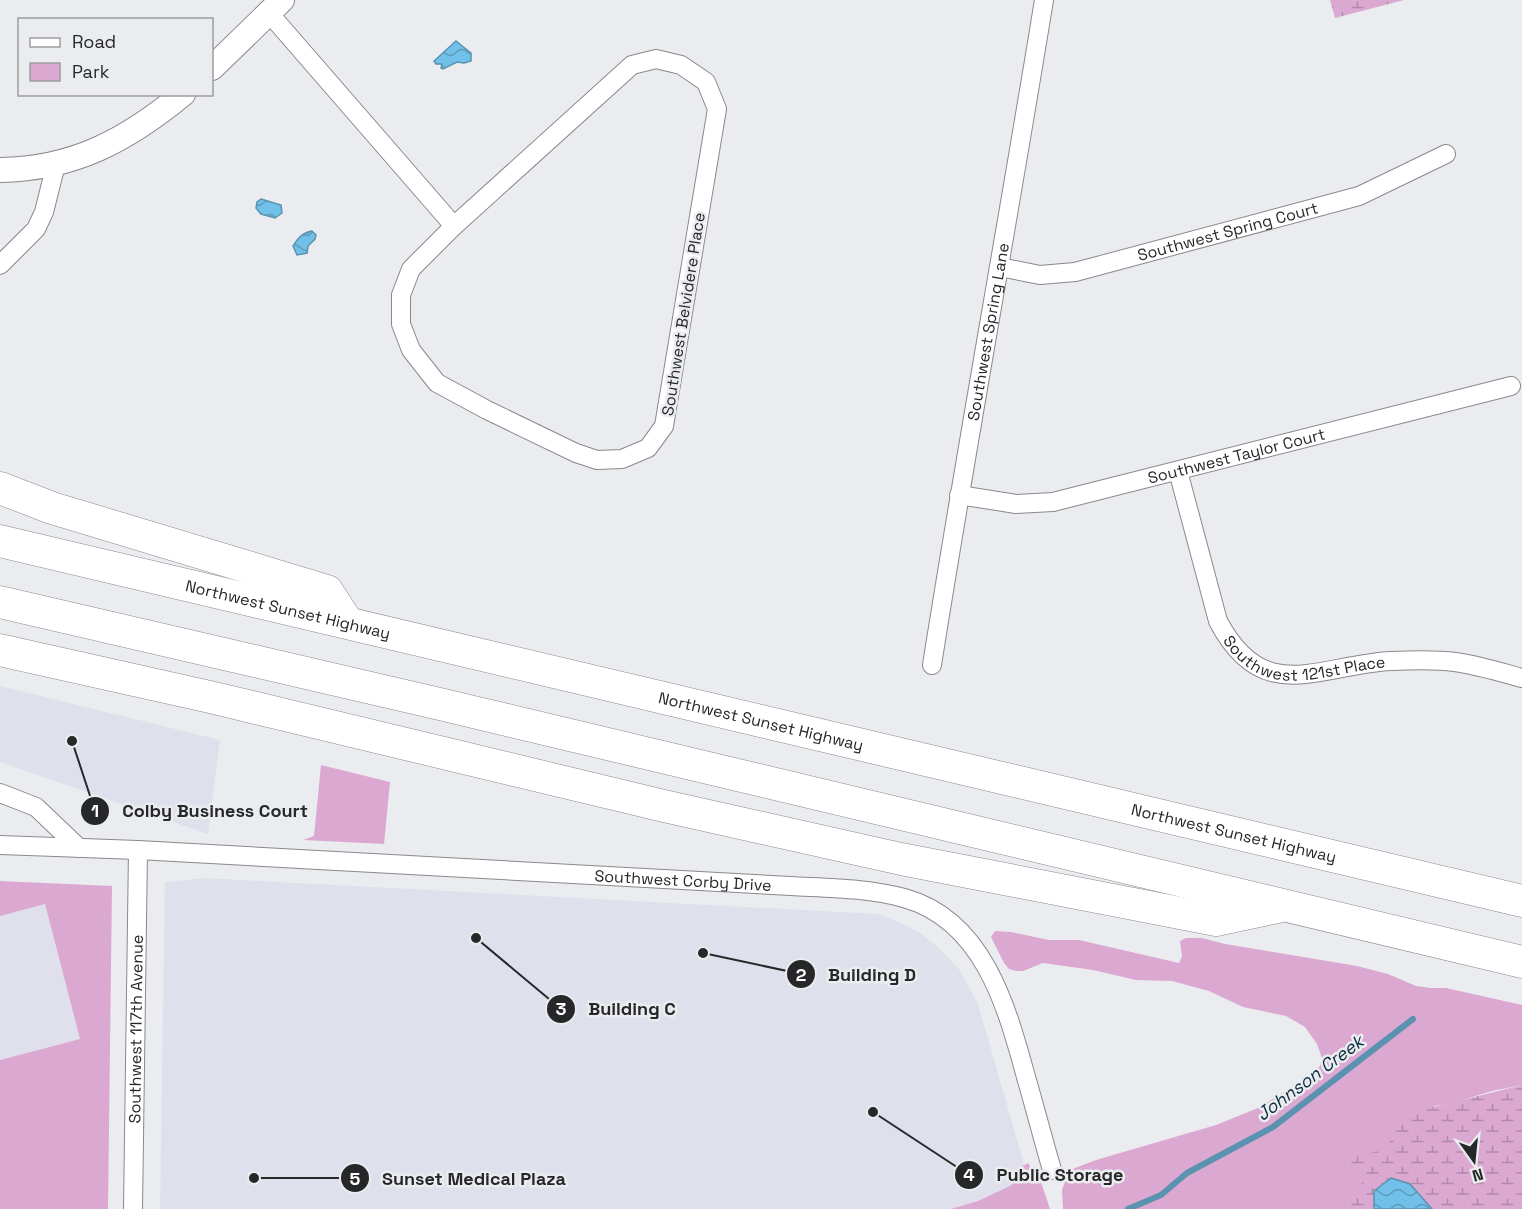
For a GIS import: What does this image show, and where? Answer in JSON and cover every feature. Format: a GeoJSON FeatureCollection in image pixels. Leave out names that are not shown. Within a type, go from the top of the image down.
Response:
{"type":"FeatureCollection","features":[{"type":"Feature","properties":{"kind":"highway"},"geometry":{"type":"LineString","coordinates":[[0,488],[52,508],[327,591],[347,622]]}},
{"type":"Feature","properties":{"kind":"highway","name":"Northwest Sunset Highway"},"geometry":{"type":"LineString","coordinates":[[0,541],[1522,901]]}},
{"type":"Feature","properties":{"kind":"highway"},"geometry":{"type":"LineString","coordinates":[[0,602],[1522,962]]}},
{"type":"Feature","properties":{"kind":"highway"},"geometry":{"type":"LineString","coordinates":[[0,650],[901,859],[1215,920],[1286,905]]}},
{"type":"Feature","properties":{"kind":"street","name":"Southwest Spring Lane"},"geometry":{"type":"LineString","coordinates":[[932,665],[1044,0]]}},
{"type":"Feature","properties":{"kind":"street"},"geometry":{"type":"LineString","coordinates":[[213,67],[276,7],[453,226]]}},
{"type":"Feature","properties":{"kind":"street","name":"Southwest Belvidere Place"},"geometry":{"type":"LineString","coordinates":[[656,59],[681,64],[706,82],[717,110],[664,426],[648,448],[622,459],[597,460],[576,453],[497,415],[437,383],[411,350],[401,324],[401,295],[411,269],[453,226],[632,65],[656,59]]}},
{"type":"Feature","properties":{"kind":"street"},"geometry":{"type":"LineString","coordinates":[[0,170],[27,170],[92,153],[120,140],[154,118],[181,96]]}},
{"type":"Feature","properties":{"kind":"street","name":"Southwest Spring Court"},"geometry":{"type":"LineString","coordinates":[[1000,267],[1040,275],[1075,272],[1359,196],[1446,154]]}},
{"type":"Feature","properties":{"kind":"street"},"geometry":{"type":"LineString","coordinates":[[0,265],[36,229],[44,212],[56,164]]}},
{"type":"Feature","properties":{"kind":"street","name":"Southwest Taylor Court"},"geometry":{"type":"LineString","coordinates":[[959,495],[1016,504],[1053,502],[1511,386]]}},
{"type":"Feature","properties":{"kind":"street","name":"Southwest 121st Place"},"geometry":{"type":"LineString","coordinates":[[1178,471],[1218,621],[1227,638],[1243,657],[1267,671],[1288,676],[1309,675],[1375,662],[1422,660],[1456,662],[1522,678]]}},
{"type":"Feature","properties":{"kind":"street"},"geometry":{"type":"LineString","coordinates":[[0,793],[36,807],[79,848]]}},
{"type":"Feature","properties":{"kind":"street","name":"Southwest Corby Drive"},"geometry":{"type":"LineString","coordinates":[[0,844],[851,889],[905,898],[932,910],[948,921],[963,935],[992,975],[1010,1020],[1052,1170]]}},
{"type":"Feature","properties":{"kind":"street","name":"Southwest 117th Avenue"},"geometry":{"type":"LineString","coordinates":[[133,1209],[138,850]]}},
{"type":"Feature","properties":{"kind":"shaded area"},"geometry":{"type":"Polygon","coordinates":[[[0,686],[220,740],[208,834],[0,762],[0,686]]]}},
{"type":"Feature","properties":{"kind":"shaded area"},"geometry":{"type":"Polygon","coordinates":[[[205,878],[877,914],[899,922],[920,933],[940,949],[959,969],[978,1004],[1036,1206],[967,1209],[160,1209],[165,882],[205,878]]]}},
{"type":"Feature","properties":{"kind":"shaded area"},"geometry":{"type":"Polygon","coordinates":[[[45,904],[80,1039],[0,1060],[0,916],[45,904]]]}},
{"type":"Feature","properties":{"kind":"green space"},"geometry":{"type":"Polygon","coordinates":[[[1330,0],[1404,0],[1335,18],[1330,0]]]}},
{"type":"Feature","properties":{"kind":"green space"},"geometry":{"type":"Polygon","coordinates":[[[321,765],[390,782],[384,844],[303,840],[314,836],[321,765]]]}},
{"type":"Feature","properties":{"kind":"green space"},"geometry":{"type":"Polygon","coordinates":[[[0,881],[112,886],[108,1209],[0,1209],[0,1060],[80,1039],[45,904],[0,916],[0,881]]]}},
{"type":"Feature","properties":{"kind":"green space"},"geometry":{"type":"Polygon","coordinates":[[[995,931],[1049,940],[1079,940],[1179,963],[1182,956],[1180,941],[1186,938],[1202,938],[1225,944],[1357,966],[1388,974],[1416,986],[1446,988],[1522,1005],[1522,1085],[1434,1106],[1522,1209],[1063,1209],[1062,1190],[1068,1173],[1075,1168],[1216,1125],[1258,1108],[1310,1076],[1320,1066],[1322,1058],[1317,1044],[1305,1027],[1286,1016],[1243,1007],[1209,991],[1172,981],[1136,980],[1093,970],[1043,963],[1023,971],[1009,969],[991,937],[995,931]]]}},
{"type":"Feature","properties":{"kind":"green space"},"geometry":{"type":"Polygon","coordinates":[[[1522,1085],[1522,1209],[1432,1209],[1424,1198],[1374,1191],[1374,1209],[1338,1209],[1368,1177],[1355,1175],[1344,1165],[1356,1156],[1384,1150],[1392,1139],[1395,1124],[1406,1114],[1522,1085]]]}},
{"type":"Feature","properties":{"kind":"green space"},"geometry":{"type":"Polygon","coordinates":[[[1028,1163],[1042,1185],[1050,1209],[951,1209],[978,1201],[1012,1185],[1016,1170],[1028,1163]]]}},
{"type":"Feature","properties":{"kind":"water"},"geometry":{"type":"Polygon","coordinates":[[[456,41],[471,53],[471,61],[457,62],[441,68],[442,64],[436,64],[434,61],[456,41]]]}},
{"type":"Feature","properties":{"kind":"water"},"geometry":{"type":"Polygon","coordinates":[[[261,199],[281,205],[282,213],[275,218],[261,214],[256,208],[257,202],[261,199]]]}},
{"type":"Feature","properties":{"kind":"water"},"geometry":{"type":"Polygon","coordinates":[[[312,231],[316,235],[308,246],[307,253],[297,255],[293,246],[301,236],[312,231]]]}},
{"type":"Feature","properties":{"kind":"water"},"geometry":{"type":"Polygon","coordinates":[[[1391,1178],[1410,1184],[1432,1209],[1374,1209],[1374,1191],[1391,1178]]]}},
{"type":"Feature","properties":{"kind":"waterway","name":"Johnson Creek"},"geometry":{"type":"LineString","coordinates":[[1128,1209],[1161,1195],[1187,1173],[1273,1127],[1413,1019]]}},
{"type":"Feature","properties":{"kind":"place","name":"Colby Business Court"},"geometry":{"type":"Point","coordinates":[72,741]}},
{"type":"Feature","properties":{"kind":"place","name":"Building C"},"geometry":{"type":"Point","coordinates":[476,938]}},
{"type":"Feature","properties":{"kind":"place","name":"Building D"},"geometry":{"type":"Point","coordinates":[703,953]}},
{"type":"Feature","properties":{"kind":"place","name":"Public Storage"},"geometry":{"type":"Point","coordinates":[873,1112]}},
{"type":"Feature","properties":{"kind":"place","name":"Sunset Medical Plaza"},"geometry":{"type":"Point","coordinates":[254,1178]}}]}
